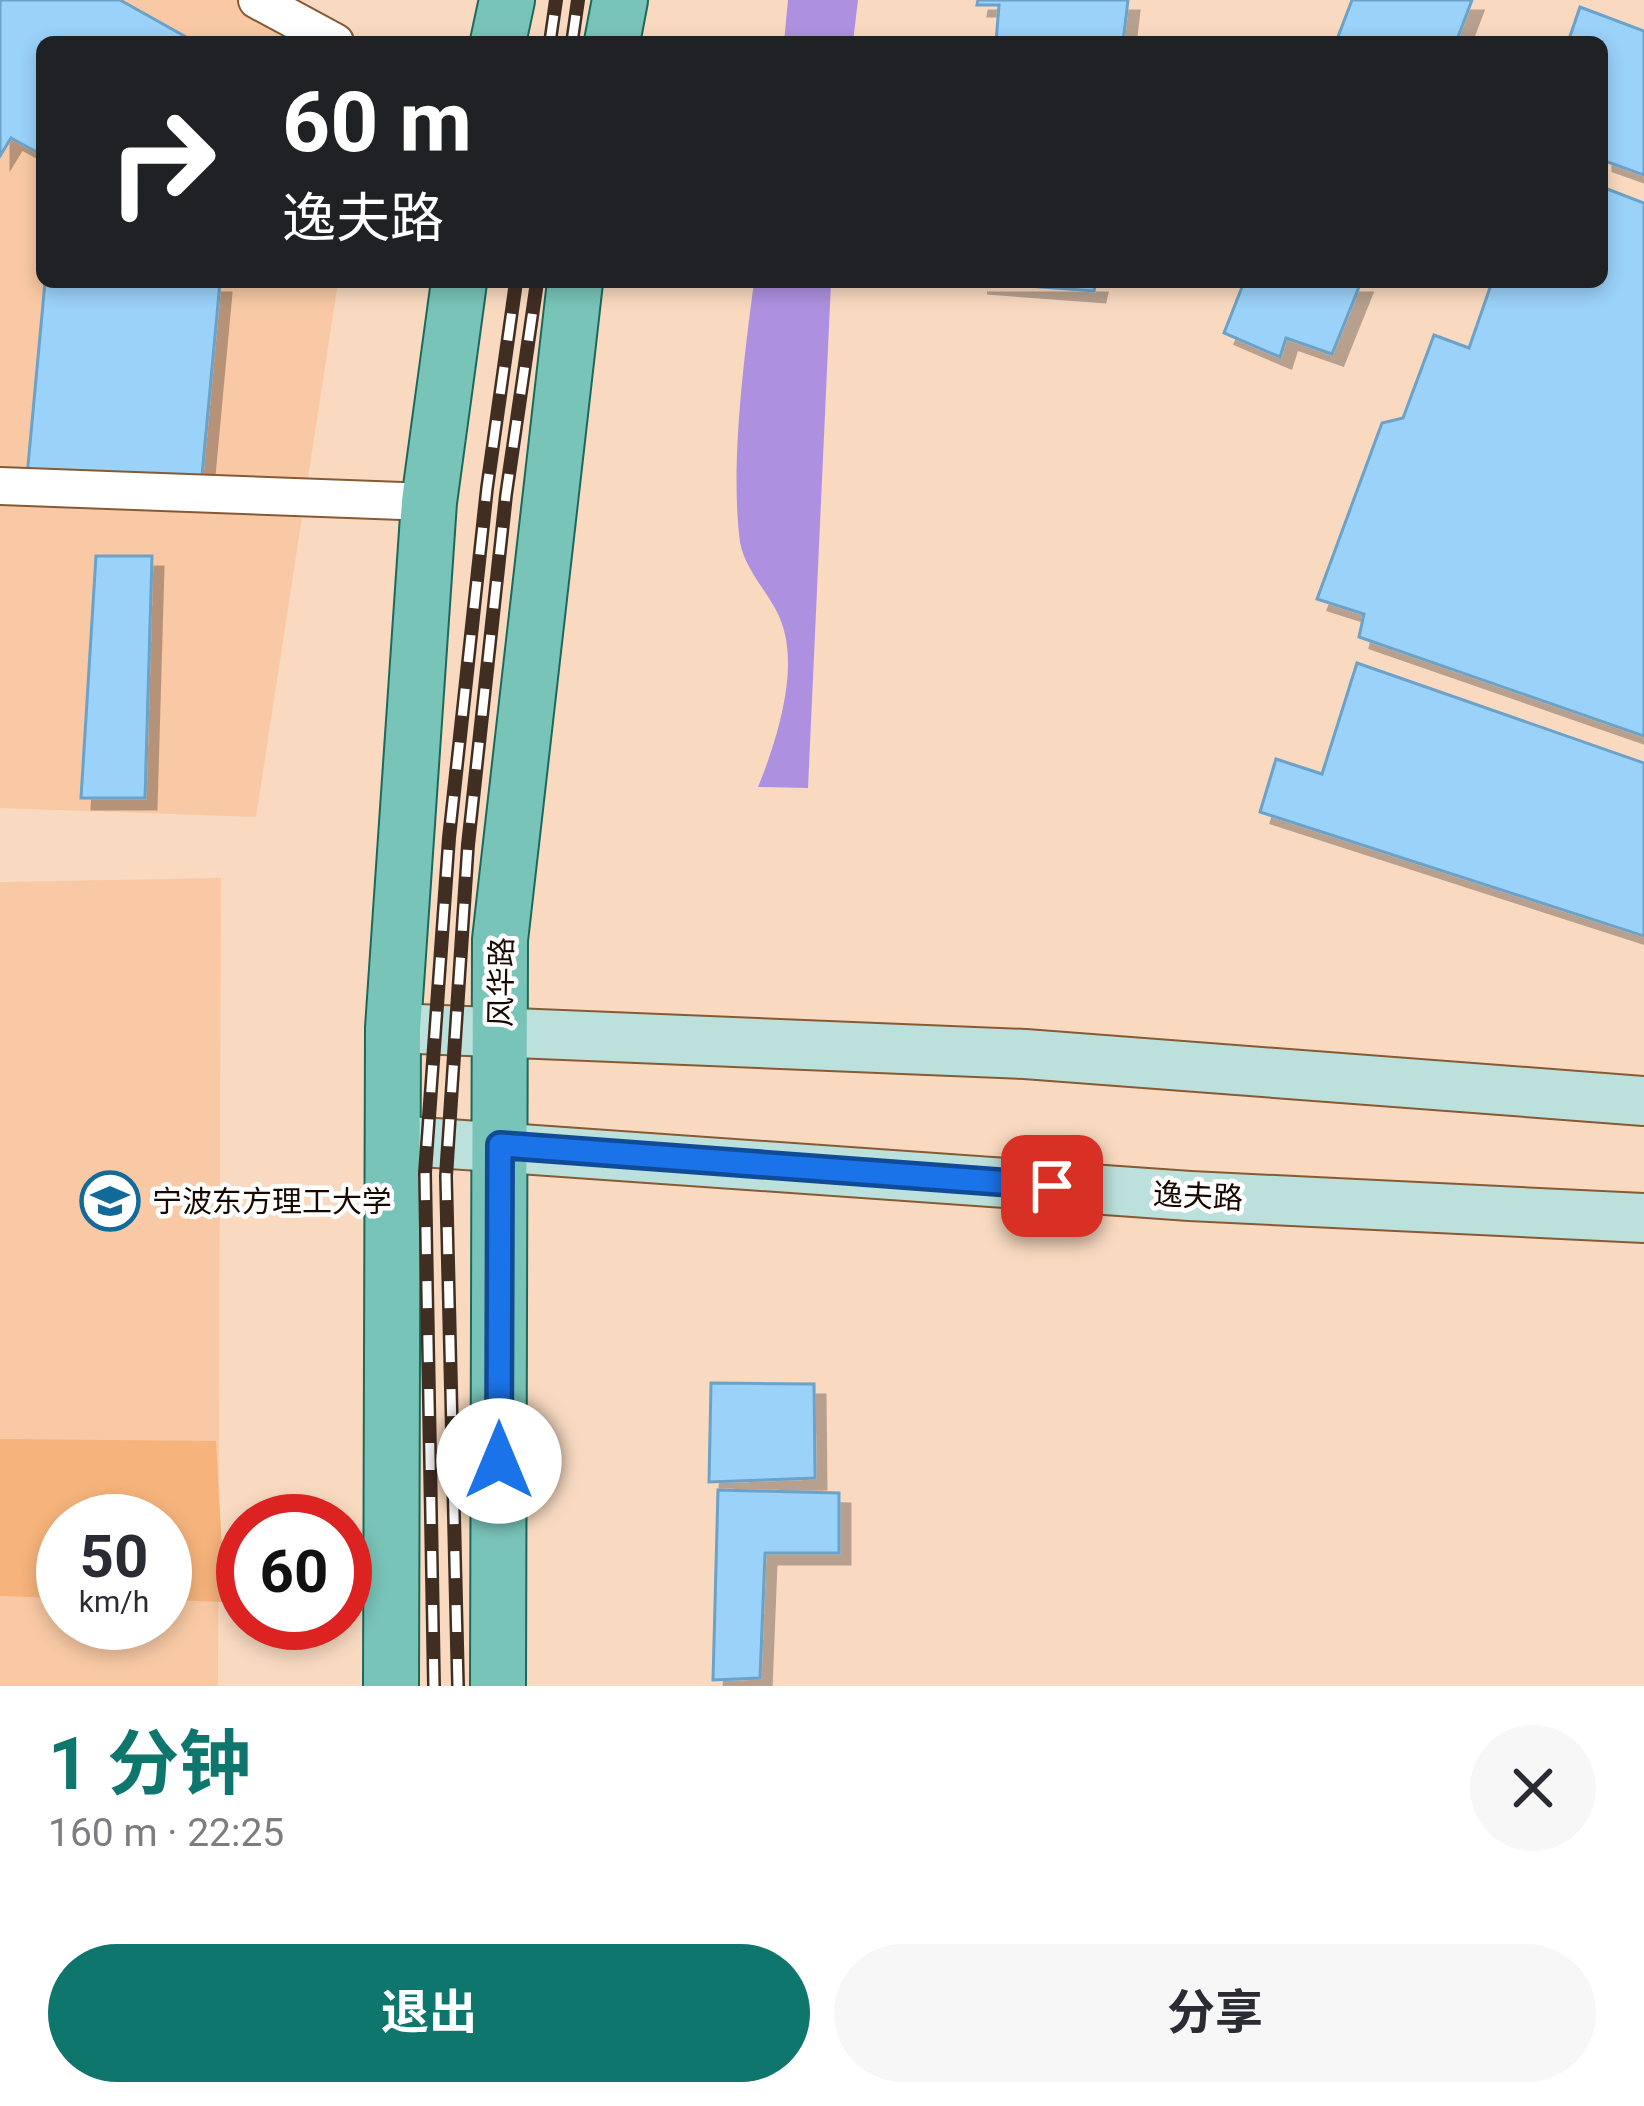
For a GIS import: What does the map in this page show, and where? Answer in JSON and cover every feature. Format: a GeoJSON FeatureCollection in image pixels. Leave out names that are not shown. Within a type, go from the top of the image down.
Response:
{"type":"FeatureCollection","features":[{"type":"Feature","properties":{"kind":"main road"},"geometry":{"type":"LineString","coordinates":[[499,36],[506,0]]}},
{"type":"Feature","properties":{"kind":"main road"},"geometry":{"type":"LineString","coordinates":[[613,36],[620,0]]}},
{"type":"Feature","properties":{"kind":"main road"},"geometry":{"type":"LineString","coordinates":[[391,1686],[393,1028],[429,502],[458,288]]}},
{"type":"Feature","properties":{"kind":"main road","name":"风华路"},"geometry":{"type":"LineString","coordinates":[[498,1686],[500,940],[573,288]]}},
{"type":"Feature","properties":{"kind":"main road"},"geometry":{"type":"LineString","coordinates":[[393,1028],[1024,1054],[1644,1101]]}},
{"type":"Feature","properties":{"kind":"main road","name":"逸夫路"},"geometry":{"type":"LineString","coordinates":[[393,1140],[1190,1196],[1644,1218]]}},
{"type":"Feature","properties":{"kind":"street"},"geometry":{"type":"LineString","coordinates":[[257,0],[324,36]]}},
{"type":"Feature","properties":{"kind":"street"},"geometry":{"type":"LineString","coordinates":[[0,486],[429,502]]}},
{"type":"Feature","properties":{"kind":"shaded area"},"geometry":{"type":"Polygon","coordinates":[[[0,0],[291,0],[354,36],[36,36],[36,288],[337,288],[256,817],[0,808],[0,0]]]}},
{"type":"Feature","properties":{"kind":"shaded area"},"geometry":{"type":"Polygon","coordinates":[[[788,0],[858,0],[854,36],[785,36],[788,0]]]}},
{"type":"Feature","properties":{"kind":"shaded area"},"geometry":{"type":"Polygon","coordinates":[[[753,288],[831,288],[808,788],[758,787],[778,729],[788,664],[782,624],[740,542],[739,412],[753,288]]]}},
{"type":"Feature","properties":{"kind":"shaded area","name":"宁波东方理工大学"},"geometry":{"type":"Polygon","coordinates":[[[221,878],[218,1686],[0,1686],[0,882],[221,878]]]}},
{"type":"Feature","properties":{"kind":"shaded area"},"geometry":{"type":"Polygon","coordinates":[[[0,1439],[216,1441],[216,1602],[192,1601],[192,1494],[36,1494],[36,1597],[0,1596],[0,1439]]]}},
{"type":"Feature","properties":{"kind":"building"},"geometry":{"type":"Polygon","coordinates":[[[0,0],[120,0],[184,36],[36,36],[36,152],[11,138],[0,156],[0,0]]]}},
{"type":"Feature","properties":{"kind":"building"},"geometry":{"type":"Polygon","coordinates":[[[978,0],[1128,0],[1124,36],[996,36],[999,5],[977,5],[978,0]]]}},
{"type":"Feature","properties":{"kind":"building"},"geometry":{"type":"Polygon","coordinates":[[[1352,0],[1472,0],[1458,36],[1338,36],[1352,0]]]}},
{"type":"Feature","properties":{"kind":"building"},"geometry":{"type":"Polygon","coordinates":[[[1580,7],[1644,31],[1644,175],[1608,162],[1608,36],[1570,36],[1580,7]]]}},
{"type":"Feature","properties":{"kind":"building"},"geometry":{"type":"Polygon","coordinates":[[[1608,189],[1644,203],[1644,736],[1359,637],[1364,614],[1317,599],[1382,423],[1403,418],[1434,335],[1469,348],[1490,288],[1608,288],[1608,189]]]}},
{"type":"Feature","properties":{"kind":"building"},"geometry":{"type":"Polygon","coordinates":[[[44,288],[219,288],[200,497],[26,487],[44,288]]]}},
{"type":"Feature","properties":{"kind":"building"},"geometry":{"type":"Polygon","coordinates":[[[1242,288],[1359,288],[1332,354],[1286,338],[1280,357],[1224,333],[1242,288]]]}},
{"type":"Feature","properties":{"kind":"building"},"geometry":{"type":"Polygon","coordinates":[[[96,556],[152,556],[145,798],[81,798],[96,556]]]}},
{"type":"Feature","properties":{"kind":"building"},"geometry":{"type":"Polygon","coordinates":[[[1357,663],[1644,763],[1644,936],[1260,812],[1276,759],[1322,774],[1357,663]]]}},
{"type":"Feature","properties":{"kind":"building"},"geometry":{"type":"Polygon","coordinates":[[[711,1383],[814,1384],[815,1478],[709,1482],[711,1383]]]}},
{"type":"Feature","properties":{"kind":"building"},"geometry":{"type":"Polygon","coordinates":[[[718,1490],[839,1493],[839,1553],[765,1553],[760,1678],[713,1680],[718,1490]]]}},
{"type":"Feature","properties":{"kind":"railway"},"geometry":{"type":"LineString","coordinates":[[551,36],[556,0]]}},
{"type":"Feature","properties":{"kind":"railway"},"geometry":{"type":"LineString","coordinates":[[573,36],[578,0]]}},
{"type":"Feature","properties":{"kind":"railway"},"geometry":{"type":"LineString","coordinates":[[434,1686],[425,1173],[449,838],[487,488],[515,288]]}},
{"type":"Feature","properties":{"kind":"railway"},"geometry":{"type":"LineString","coordinates":[[458,1686],[446,1176],[468,845],[506,495],[536,288]]}},
{"type":"Feature","properties":{"kind":"place","name":"宁波东方理工大学"},"geometry":{"type":"Point","coordinates":[110,1201]}},
{"type":"Feature","properties":{"kind":"route"},"geometry":{"type":"LineString","coordinates":[[499,1461],[500,1145],[1052,1186]]}}]}
